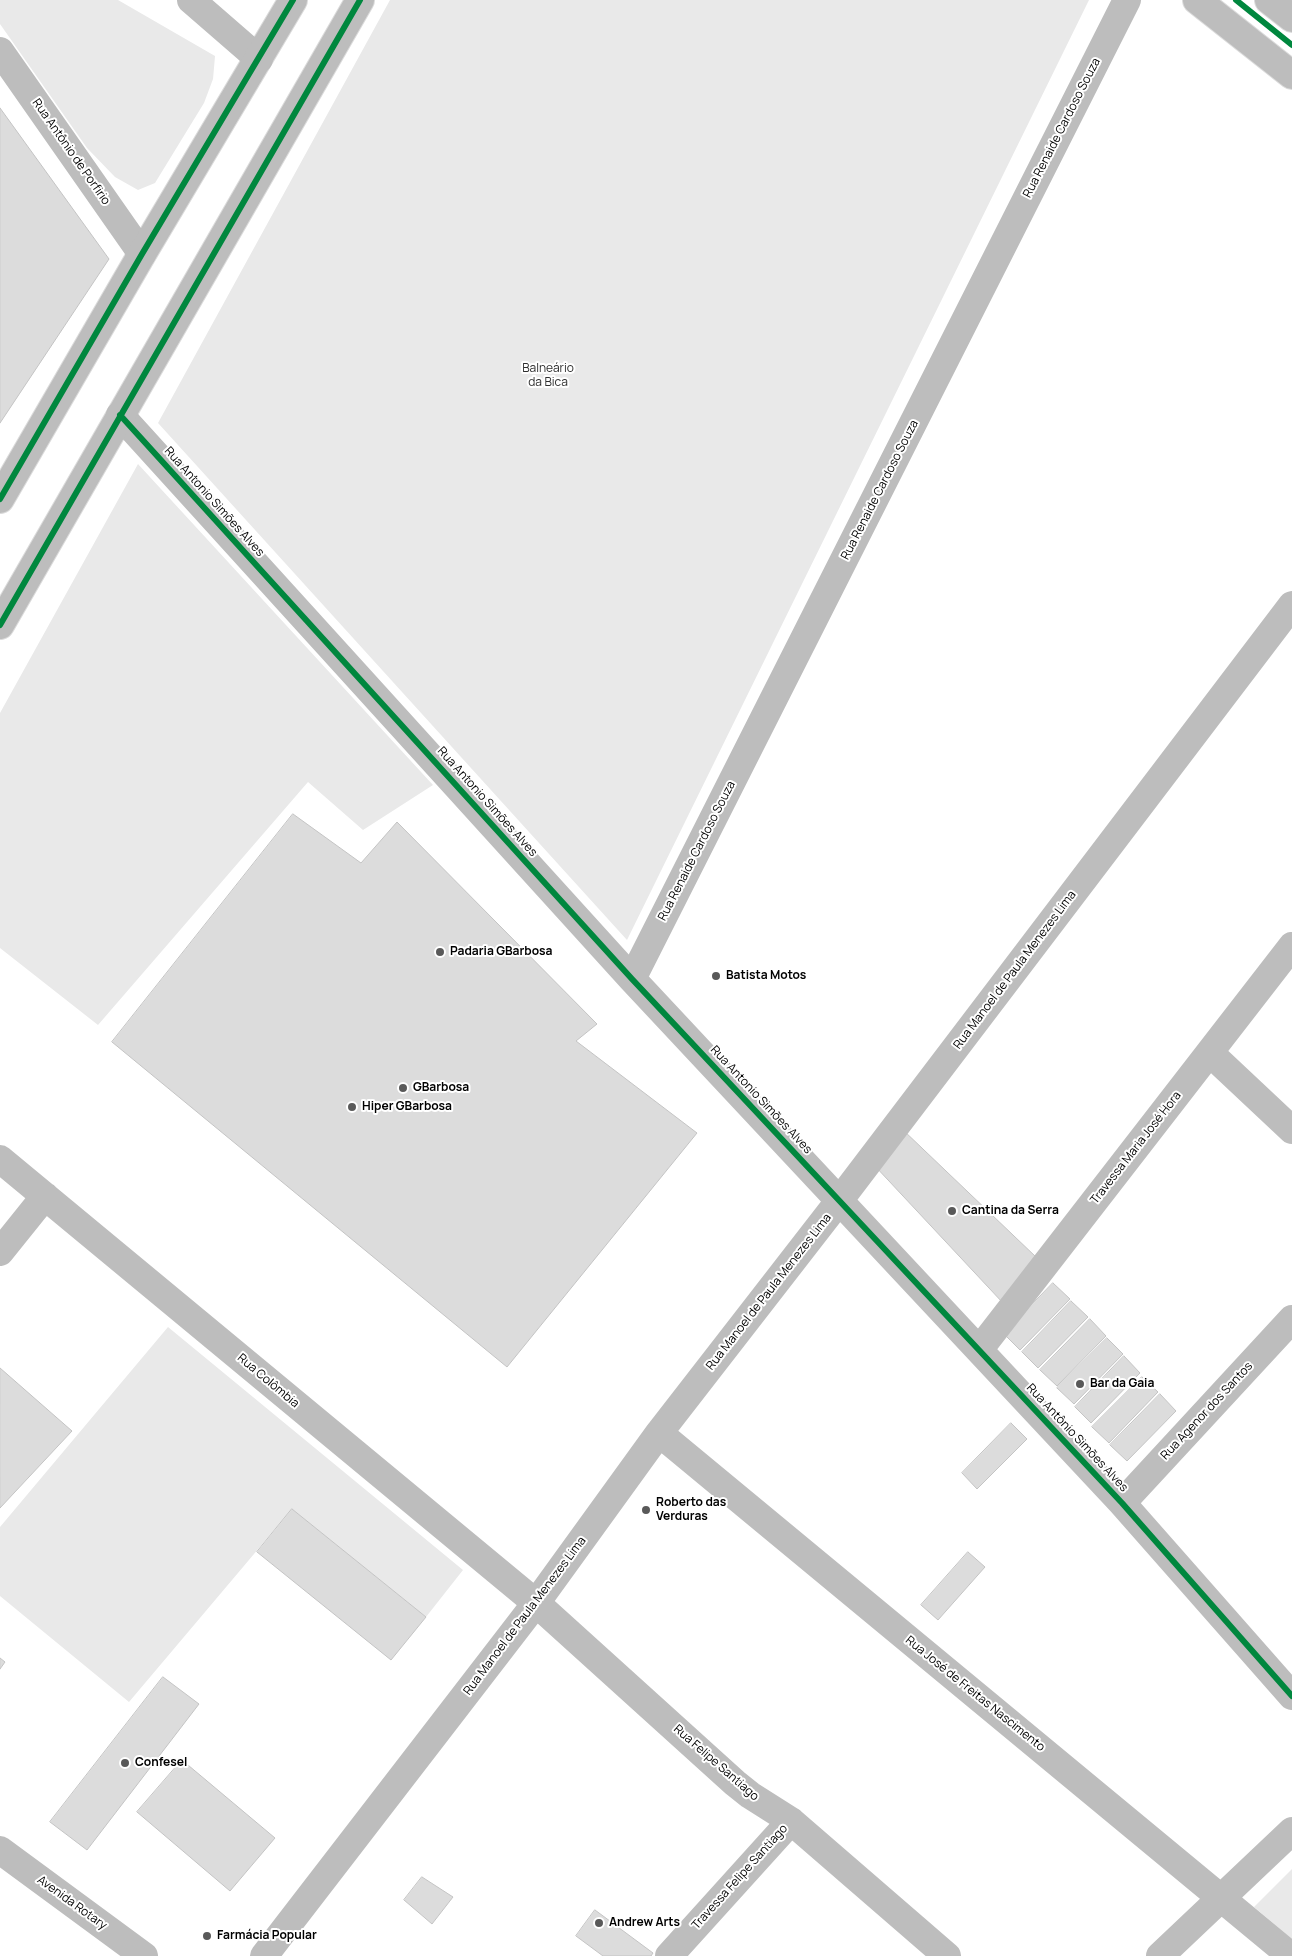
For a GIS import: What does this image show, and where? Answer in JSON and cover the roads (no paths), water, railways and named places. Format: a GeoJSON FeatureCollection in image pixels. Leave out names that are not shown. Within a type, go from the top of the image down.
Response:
{"type":"FeatureCollection","features":[{"type":"Feature","properties":{"kind":"street"},"geometry":{"type":"LineString","coordinates":[[191,0],[258,59]]}},
{"type":"Feature","properties":{"kind":"street"},"geometry":{"type":"LineString","coordinates":[[0,499],[142,254],[293,0]]}},
{"type":"Feature","properties":{"kind":"street"},"geometry":{"type":"LineString","coordinates":[[0,625],[360,0]]}},
{"type":"Feature","properties":{"kind":"street","name":"Rua Renaide Cardoso Souza"},"geometry":{"type":"LineString","coordinates":[[632,979],[1127,0]]}},
{"type":"Feature","properties":{"kind":"street"},"geometry":{"type":"LineString","coordinates":[[1197,0],[1292,75]]}},
{"type":"Feature","properties":{"kind":"street"},"geometry":{"type":"LineString","coordinates":[[1269,0],[1292,18]]}},
{"type":"Feature","properties":{"kind":"street","name":"Rua Antônio de Porfirio"},"geometry":{"type":"LineString","coordinates":[[0,51],[142,254]]}},
{"type":"Feature","properties":{"kind":"street","name":"Rua Antonio Simões Alves"},"geometry":{"type":"LineString","coordinates":[[120,415],[632,979],[839,1201]]}},
{"type":"Feature","properties":{"kind":"street","name":"Rua Manoel de Paula Menezes Lima"},"geometry":{"type":"LineString","coordinates":[[264,1956],[536,1603],[659,1433],[839,1201],[1292,605]]}},
{"type":"Feature","properties":{"kind":"street","name":"Travessa Maria José Hora"},"geometry":{"type":"LineString","coordinates":[[979,1350],[1292,946]]}},
{"type":"Feature","properties":{"kind":"street"},"geometry":{"type":"LineString","coordinates":[[1210,1053],[1292,1130]]}},
{"type":"Feature","properties":{"kind":"street","name":"Rua Colômbia"},"geometry":{"type":"LineString","coordinates":[[0,1159],[536,1603]]}},
{"type":"Feature","properties":{"kind":"street"},"geometry":{"type":"LineString","coordinates":[[0,1252],[45,1196]]}},
{"type":"Feature","properties":{"kind":"street","name":"Rua Antônio Simões Alves"},"geometry":{"type":"LineString","coordinates":[[839,1201],[1122,1503],[1292,1696]]}},
{"type":"Feature","properties":{"kind":"street","name":"Rua Agenor dos Santos"},"geometry":{"type":"LineString","coordinates":[[1122,1503],[1292,1319]]}},
{"type":"Feature","properties":{"kind":"street","name":"Rua José de Freitas Nascimento"},"geometry":{"type":"LineString","coordinates":[[659,1433],[1291,1956]]}},
{"type":"Feature","properties":{"kind":"street","name":"Rua Felipe Santiago"},"geometry":{"type":"LineString","coordinates":[[536,1603],[735,1783],[790,1821],[947,1956]]}},
{"type":"Feature","properties":{"kind":"street","name":"Travessa Felipe Santiago"},"geometry":{"type":"LineString","coordinates":[[670,1956],[790,1821]]}},
{"type":"Feature","properties":{"kind":"street"},"geometry":{"type":"LineString","coordinates":[[1160,1956],[1292,1831]]}},
{"type":"Feature","properties":{"kind":"street","name":"Avenida Rotary"},"geometry":{"type":"LineString","coordinates":[[0,1850],[144,1956]]}},
{"type":"Feature","properties":{"kind":"place","name":"Padaria GBarbosa"},"geometry":{"type":"Point","coordinates":[440,952]}},
{"type":"Feature","properties":{"kind":"place","name":"Batista Motos"},"geometry":{"type":"Point","coordinates":[716,976]}},
{"type":"Feature","properties":{"kind":"place","name":"GBarbosa"},"geometry":{"type":"Point","coordinates":[403,1088]}},
{"type":"Feature","properties":{"kind":"place","name":"Hiper GBarbosa"},"geometry":{"type":"Point","coordinates":[352,1107]}},
{"type":"Feature","properties":{"kind":"place","name":"Cantina da Serra"},"geometry":{"type":"Point","coordinates":[952,1211]}},
{"type":"Feature","properties":{"kind":"place","name":"Bar da Gaia"},"geometry":{"type":"Point","coordinates":[1080,1384]}},
{"type":"Feature","properties":{"kind":"place","name":"Roberto das Verduras"},"geometry":{"type":"Point","coordinates":[646,1510]}},
{"type":"Feature","properties":{"kind":"place","name":"Confesel"},"geometry":{"type":"Point","coordinates":[125,1763]}},
{"type":"Feature","properties":{"kind":"place","name":"Andrew Arts"},"geometry":{"type":"Point","coordinates":[599,1923]}},
{"type":"Feature","properties":{"kind":"place","name":"Farmácia Popular"},"geometry":{"type":"Point","coordinates":[207,1936]}},
{"type":"Feature","properties":{"kind":"park label","name":"Balneário da Bica"},"geometry":{"type":"Point","coordinates":[548,376]}}]}
